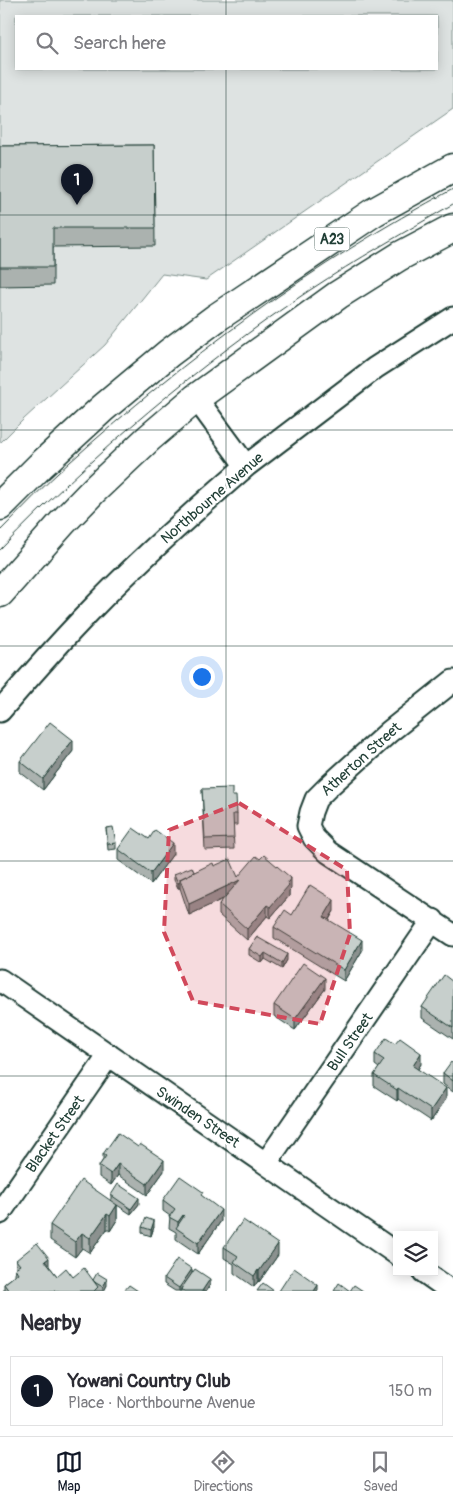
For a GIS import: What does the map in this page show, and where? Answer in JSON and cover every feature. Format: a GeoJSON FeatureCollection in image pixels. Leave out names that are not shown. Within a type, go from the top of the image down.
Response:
{"type":"FeatureCollection","features":[{"type":"Feature","properties":{"kind":"highway","name":"A23"},"geometry":{"type":"LineString","coordinates":[[0,506],[103,408],[169,353],[374,212],[453,168]]}},
{"type":"Feature","properties":{"kind":"highway"},"geometry":{"type":"LineString","coordinates":[[0,593],[94,490],[149,438],[196,398],[338,295],[400,256],[453,228]]}},
{"type":"Feature","properties":{"kind":"street","name":"Northbourne Avenue"},"geometry":{"type":"LineString","coordinates":[[0,711],[52,651],[93,608],[179,525],[246,466],[376,368],[453,318]]}},
{"type":"Feature","properties":{"kind":"street"},"geometry":{"type":"LineString","coordinates":[[196,398],[246,466]]}},
{"type":"Feature","properties":{"kind":"street","name":"Atherton Street"},"geometry":{"type":"LineString","coordinates":[[453,682],[389,732],[328,787],[316,799],[308,826],[314,838],[328,852],[453,934]]}},
{"type":"Feature","properties":{"kind":"street","name":"Bull Street"},"geometry":{"type":"LineString","coordinates":[[266,1163],[433,920]]}},
{"type":"Feature","properties":{"kind":"street","name":"Swinden Street"},"geometry":{"type":"LineString","coordinates":[[0,980],[393,1251]]}},
{"type":"Feature","properties":{"kind":"street","name":"Blacket Street"},"geometry":{"type":"LineString","coordinates":[[0,1213],[109,1056]]}},
{"type":"Feature","properties":{"kind":"street"},"geometry":{"type":"LineString","coordinates":[[430,1276],[451,1291]]}},
{"type":"Feature","properties":{"kind":"highlighted area"},"geometry":{"type":"Polygon","coordinates":[[[239,803],[347,870],[350,934],[320,1024],[193,1001],[164,932],[169,830],[239,803]]]}},
{"type":"Feature","properties":{"kind":"shaded area"},"geometry":{"type":"Polygon","coordinates":[[[0,0],[453,0],[453,109],[206,280],[162,274],[105,345],[0,443],[0,0]]]}},
{"type":"Feature","properties":{"kind":"building"},"geometry":{"type":"Polygon","coordinates":[[[154,145],[155,228],[53,228],[53,267],[0,267],[0,146],[154,145]]]}},
{"type":"Feature","properties":{"kind":"building"},"geometry":{"type":"Polygon","coordinates":[[[50,722],[73,740],[43,779],[20,761],[50,722]]]}},
{"type":"Feature","properties":{"kind":"building"},"geometry":{"type":"Polygon","coordinates":[[[232,788],[232,796],[236,796],[237,814],[233,814],[234,838],[205,839],[202,789],[232,788]]]}},
{"type":"Feature","properties":{"kind":"building"},"geometry":{"type":"Polygon","coordinates":[[[113,827],[116,843],[108,844],[106,828],[113,827]]]}},
{"type":"Feature","properties":{"kind":"building"},"geometry":{"type":"Polygon","coordinates":[[[133,828],[149,839],[155,830],[173,843],[151,873],[118,849],[133,828]]]}},
{"type":"Feature","properties":{"kind":"building"},"geometry":{"type":"Polygon","coordinates":[[[264,855],[291,878],[287,883],[289,885],[270,907],[267,905],[247,929],[219,904],[240,880],[189,904],[180,879],[213,863],[214,866],[230,859],[238,877],[256,856],[260,859],[264,855]]]}},
{"type":"Feature","properties":{"kind":"building"},"geometry":{"type":"Polygon","coordinates":[[[192,867],[194,872],[180,879],[178,883],[174,874],[192,867]]]}},
{"type":"Feature","properties":{"kind":"building"},"geometry":{"type":"Polygon","coordinates":[[[310,885],[334,900],[324,917],[362,940],[344,970],[274,927],[285,910],[292,915],[310,885]]]}},
{"type":"Feature","properties":{"kind":"building"},"geometry":{"type":"Polygon","coordinates":[[[257,937],[287,954],[282,963],[265,953],[262,957],[249,949],[257,937]]]}},
{"type":"Feature","properties":{"kind":"building"},"geometry":{"type":"Polygon","coordinates":[[[303,963],[325,978],[295,1019],[274,1005],[303,963]]]}},
{"type":"Feature","properties":{"kind":"building"},"geometry":{"type":"Polygon","coordinates":[[[444,975],[453,982],[453,1028],[422,1007],[444,975]]]}},
{"type":"Feature","properties":{"kind":"building"},"geometry":{"type":"Polygon","coordinates":[[[386,1038],[395,1044],[400,1038],[421,1053],[413,1066],[446,1088],[431,1110],[374,1075],[384,1060],[375,1054],[386,1038]]]}},
{"type":"Feature","properties":{"kind":"building"},"geometry":{"type":"Polygon","coordinates":[[[451,1062],[453,1064],[453,1081],[443,1073],[451,1062]]]}},
{"type":"Feature","properties":{"kind":"building"},"geometry":{"type":"Polygon","coordinates":[[[118,1133],[138,1147],[140,1144],[164,1160],[147,1184],[118,1164],[111,1174],[99,1166],[106,1156],[103,1154],[118,1133]]]}},
{"type":"Feature","properties":{"kind":"building"},"geometry":{"type":"Polygon","coordinates":[[[180,1176],[203,1192],[201,1195],[221,1210],[198,1243],[176,1228],[184,1216],[178,1222],[169,1217],[175,1209],[163,1200],[180,1176]]]}},
{"type":"Feature","properties":{"kind":"building"},"geometry":{"type":"Polygon","coordinates":[[[81,1180],[117,1205],[110,1216],[107,1214],[90,1238],[82,1233],[75,1242],[50,1225],[81,1180]]]}},
{"type":"Feature","properties":{"kind":"building"},"geometry":{"type":"Polygon","coordinates":[[[118,1184],[139,1198],[131,1209],[111,1195],[118,1184]]]}},
{"type":"Feature","properties":{"kind":"building"},"geometry":{"type":"Polygon","coordinates":[[[146,1218],[154,1221],[151,1230],[142,1227],[146,1218]]]}},
{"type":"Feature","properties":{"kind":"building"},"geometry":{"type":"Polygon","coordinates":[[[243,1220],[278,1244],[254,1276],[234,1262],[238,1256],[224,1247],[243,1220]]]}},
{"type":"Feature","properties":{"kind":"building"},"geometry":{"type":"Polygon","coordinates":[[[37,1243],[49,1258],[45,1261],[57,1276],[66,1268],[73,1277],[84,1268],[98,1287],[94,1291],[9,1291],[4,1284],[18,1273],[15,1268],[20,1265],[16,1260],[37,1243]]]}},
{"type":"Feature","properties":{"kind":"building"},"geometry":{"type":"Polygon","coordinates":[[[177,1259],[192,1269],[179,1288],[164,1278],[177,1259]]]}},
{"type":"Feature","properties":{"kind":"building"},"geometry":{"type":"Polygon","coordinates":[[[294,1268],[318,1285],[314,1291],[279,1291],[294,1268]]]}},
{"type":"Feature","properties":{"kind":"building"},"geometry":{"type":"Polygon","coordinates":[[[195,1269],[210,1279],[202,1291],[184,1291],[181,1289],[195,1269]]]}},
{"type":"Feature","properties":{"kind":"building"},"geometry":{"type":"Polygon","coordinates":[[[97,1273],[107,1279],[103,1287],[93,1280],[97,1273]]]}},
{"type":"Feature","properties":{"kind":"building"},"geometry":{"type":"Polygon","coordinates":[[[263,1283],[274,1291],[257,1291],[263,1283]]]}},
{"type":"Feature","properties":{"kind":"building"},"geometry":{"type":"Polygon","coordinates":[[[339,1283],[350,1291],[334,1291],[339,1283]]]}},
{"type":"Feature","properties":{"kind":"building"},"geometry":{"type":"Polygon","coordinates":[[[129,1285],[138,1291],[124,1291],[129,1285]]]}},
{"type":"Feature","properties":{"kind":"building"},"geometry":{"type":"Polygon","coordinates":[[[354,1285],[363,1291],[350,1291],[354,1285]]]}},
{"type":"Feature","properties":{"kind":"tram line"},"geometry":{"type":"LineString","coordinates":[[0,531],[43,487],[114,423],[206,349],[253,314],[351,248],[453,189]]}},
{"type":"Feature","properties":{"kind":"tram line"},"geometry":{"type":"LineString","coordinates":[[0,550],[72,479],[187,380],[310,290],[453,204]]}},
{"type":"Feature","properties":{"kind":"place","name":"Yowani Country Club"},"geometry":{"type":"Point","coordinates":[77,205]}}]}
